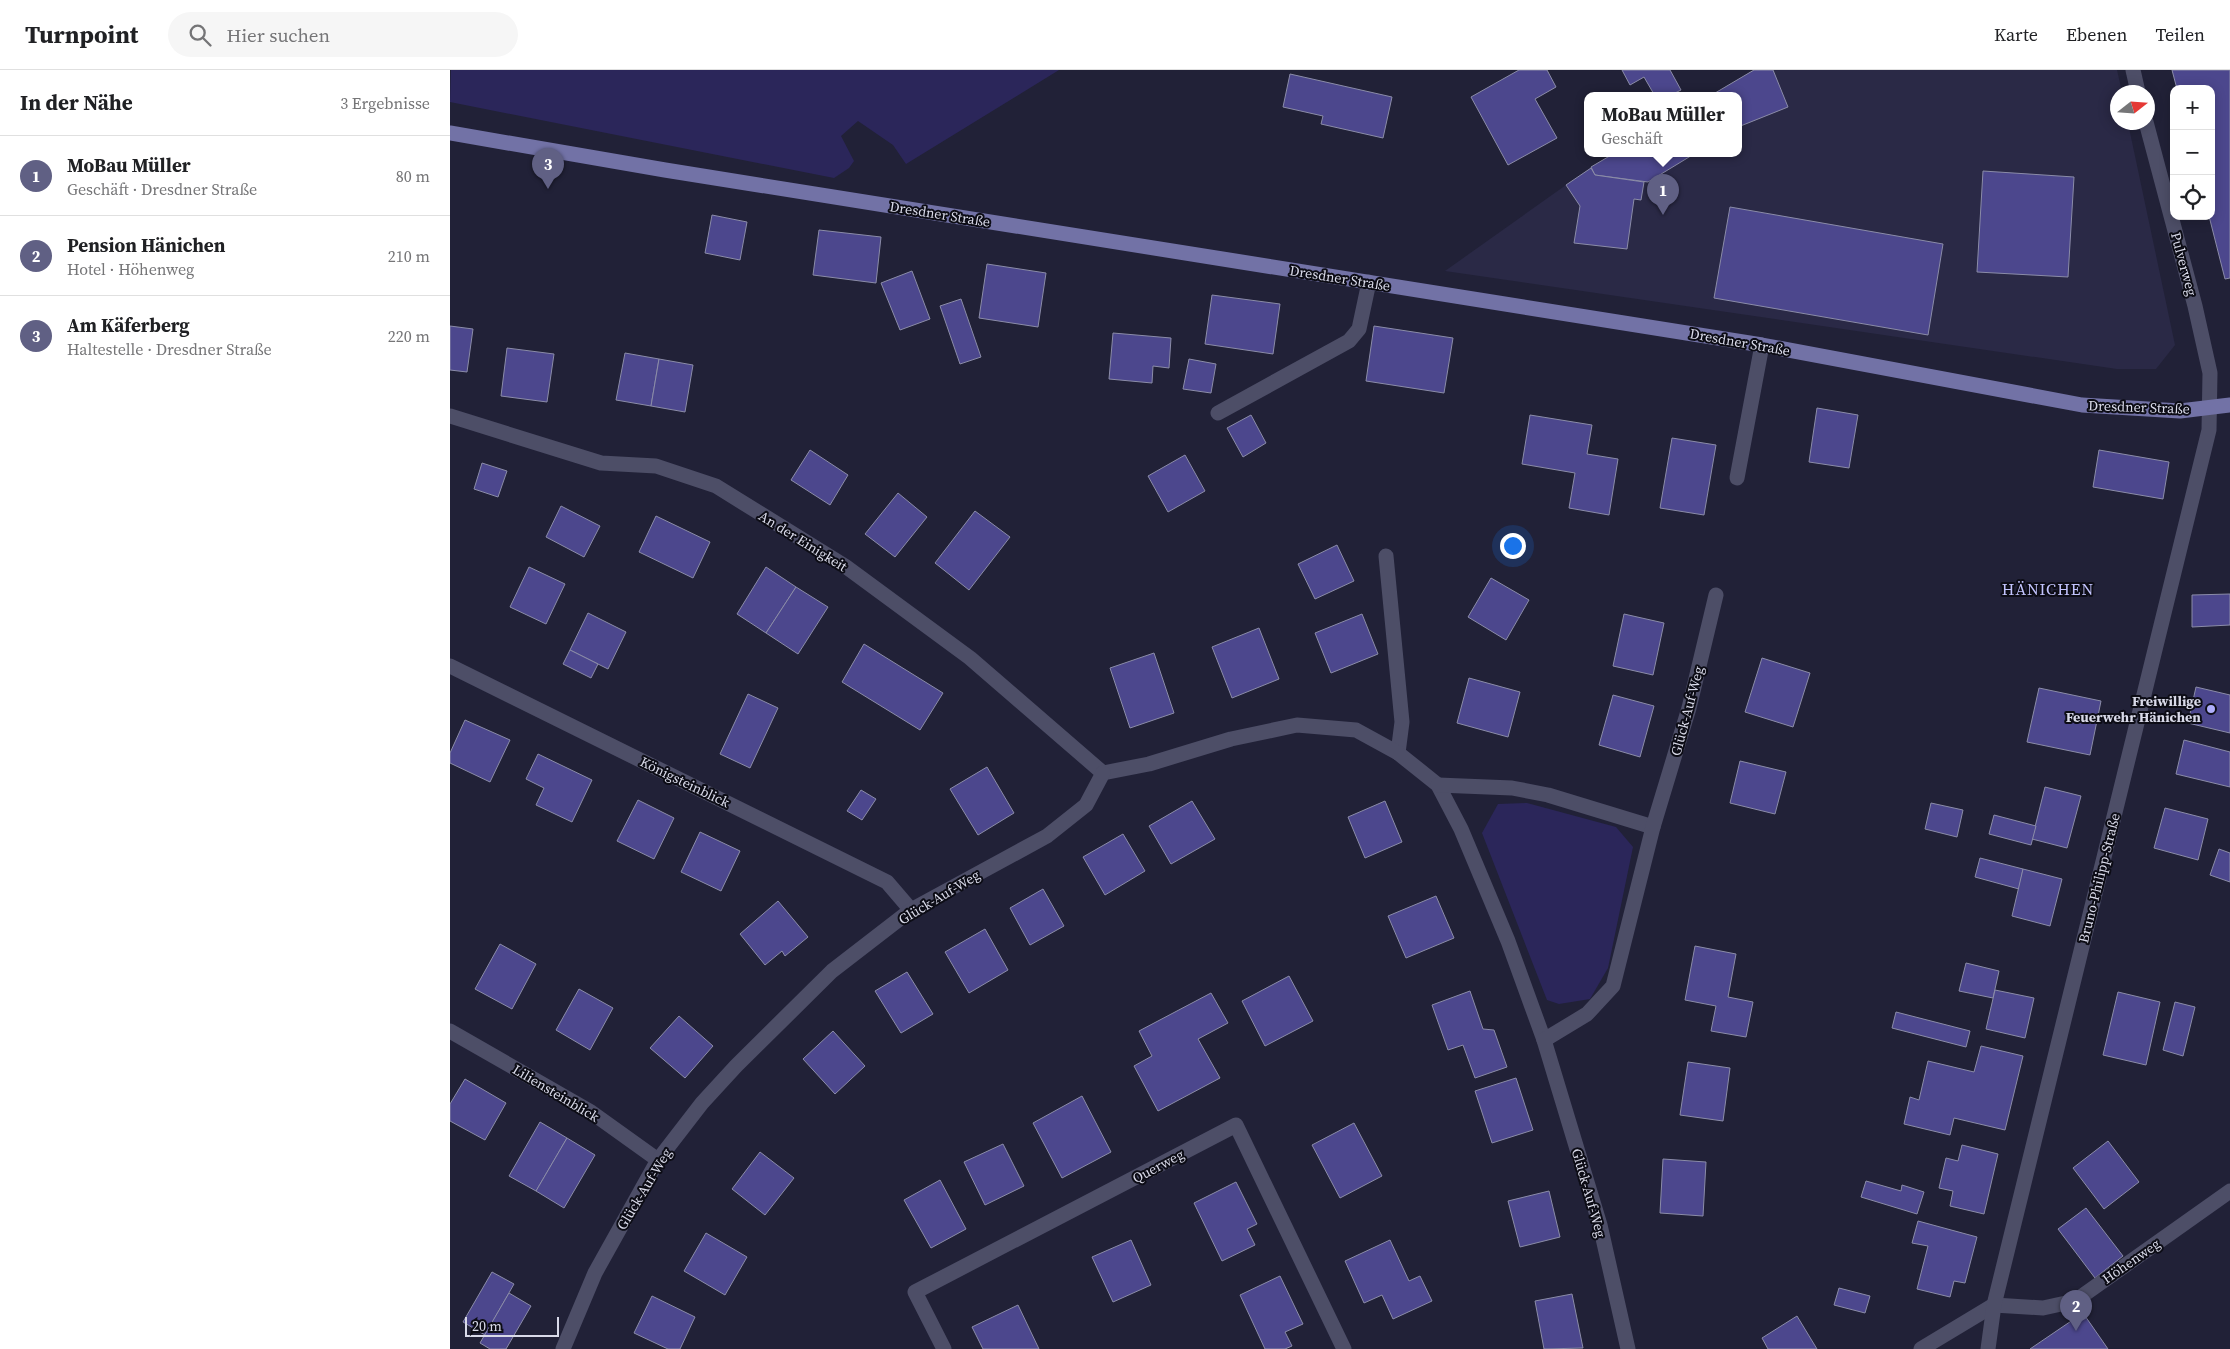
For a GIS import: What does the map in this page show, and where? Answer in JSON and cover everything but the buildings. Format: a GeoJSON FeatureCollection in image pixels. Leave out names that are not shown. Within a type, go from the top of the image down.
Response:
{"type":"FeatureCollection","features":[{"type":"Feature","properties":{"kind":"main road","name":"Dresdner Straße"},"geometry":{"type":"LineString","coordinates":[[450,133],[577,156],[1762,345],[2082,405],[2180,410],[2230,405]]}},
{"type":"Feature","properties":{"kind":"street"},"geometry":{"type":"LineString","coordinates":[[2132,70],[2136,85]]}},
{"type":"Feature","properties":{"kind":"street","name":"Pulverweg"},"geometry":{"type":"LineString","coordinates":[[2148,130],[2195,306],[2210,373],[2210,408]]}},
{"type":"Feature","properties":{"kind":"street"},"geometry":{"type":"LineString","coordinates":[[1218,413],[1349,341],[1359,329],[1369,282]]}},
{"type":"Feature","properties":{"kind":"street"},"geometry":{"type":"LineString","coordinates":[[1737,478],[1762,345]]}},
{"type":"Feature","properties":{"kind":"street","name":"Bruno-Philipp-Straße"},"geometry":{"type":"LineString","coordinates":[[1988,1349],[1994,1305],[2209,430],[2210,408]]}},
{"type":"Feature","properties":{"kind":"street","name":"An der Einigkeit"},"geometry":{"type":"LineString","coordinates":[[450,416],[600,462],[656,466],[716,486],[845,566],[962,652],[1103,773]]}},
{"type":"Feature","properties":{"kind":"street"},"geometry":{"type":"LineString","coordinates":[[1386,556],[1402,722],[1398,753]]}},
{"type":"Feature","properties":{"kind":"street","name":"Glück-Auf-Weg"},"geometry":{"type":"LineString","coordinates":[[1544,1040],[1587,1014],[1613,986],[1653,827],[1689,708],[1716,595]]}},
{"type":"Feature","properties":{"kind":"street","name":"Königsteinblick"},"geometry":{"type":"LineString","coordinates":[[450,666],[887,882],[911,910]]}},
{"type":"Feature","properties":{"kind":"street","name":"Glück-Auf-Weg"},"geometry":{"type":"LineString","coordinates":[[563,1349],[595,1273],[658,1160],[702,1103],[742,1059],[832,971],[911,910],[1047,836],[1086,805],[1103,773],[1149,764],[1231,739],[1297,725],[1356,730],[1398,753],[1438,785],[1461,829],[1508,941],[1544,1040],[1600,1225],[1628,1349]]}},
{"type":"Feature","properties":{"kind":"street"},"geometry":{"type":"LineString","coordinates":[[1438,785],[1512,788],[1548,794],[1653,827]]}},
{"type":"Feature","properties":{"kind":"street","name":"Liliensteinblick"},"geometry":{"type":"LineString","coordinates":[[450,1031],[591,1112],[658,1160]]}},
{"type":"Feature","properties":{"kind":"street","name":"Querweg"},"geometry":{"type":"LineString","coordinates":[[944,1349],[915,1292],[1236,1125],[1344,1349]]}},
{"type":"Feature","properties":{"kind":"street","name":"Höhenweg"},"geometry":{"type":"LineString","coordinates":[[1994,1305],[2043,1308],[2075,1301],[2230,1191]]}},
{"type":"Feature","properties":{"kind":"street"},"geometry":{"type":"LineString","coordinates":[[1921,1349],[1994,1305]]}},
{"type":"Feature","properties":{"kind":"shaded area"},"geometry":{"type":"Polygon","coordinates":[[[451,70],[1059,70],[906,164],[893,145],[858,121],[841,136],[854,161],[849,168],[834,178],[450,102],[451,70]]]}},
{"type":"Feature","properties":{"kind":"shaded area"},"geometry":{"type":"Polygon","coordinates":[[[1755,70],[2117,70],[2120,85],[2110,85],[2110,130],[2129,130],[2175,345],[2156,369],[2117,369],[1445,271],[1566,185],[1610,157],[1742,157],[1742,92],[1718,92],[1755,70]]]}},
{"type":"Feature","properties":{"kind":"shaded area"},"geometry":{"type":"Polygon","coordinates":[[[1527,803],[1616,827],[1633,847],[1608,968],[1590,999],[1559,1004],[1547,1000],[1482,833],[1498,804],[1527,803]]]}},
{"type":"Feature","properties":{"kind":"place","name":"Am Käferberg"},"geometry":{"type":"Point","coordinates":[548,189]}},
{"type":"Feature","properties":{"kind":"place","name":"MoBau Müller"},"geometry":{"type":"Point","coordinates":[1663,215]}},
{"type":"Feature","properties":{"kind":"place","name":"Freiwillige Feuerwehr Hänichen"},"geometry":{"type":"Point","coordinates":[2211,709]}},
{"type":"Feature","properties":{"kind":"place","name":"Pension Hänichen"},"geometry":{"type":"Point","coordinates":[2076,1331]}},
{"type":"Feature","properties":{"kind":"district","name":"HÄNICHEN"},"geometry":{"type":"Point","coordinates":[2048,589]}}]}
